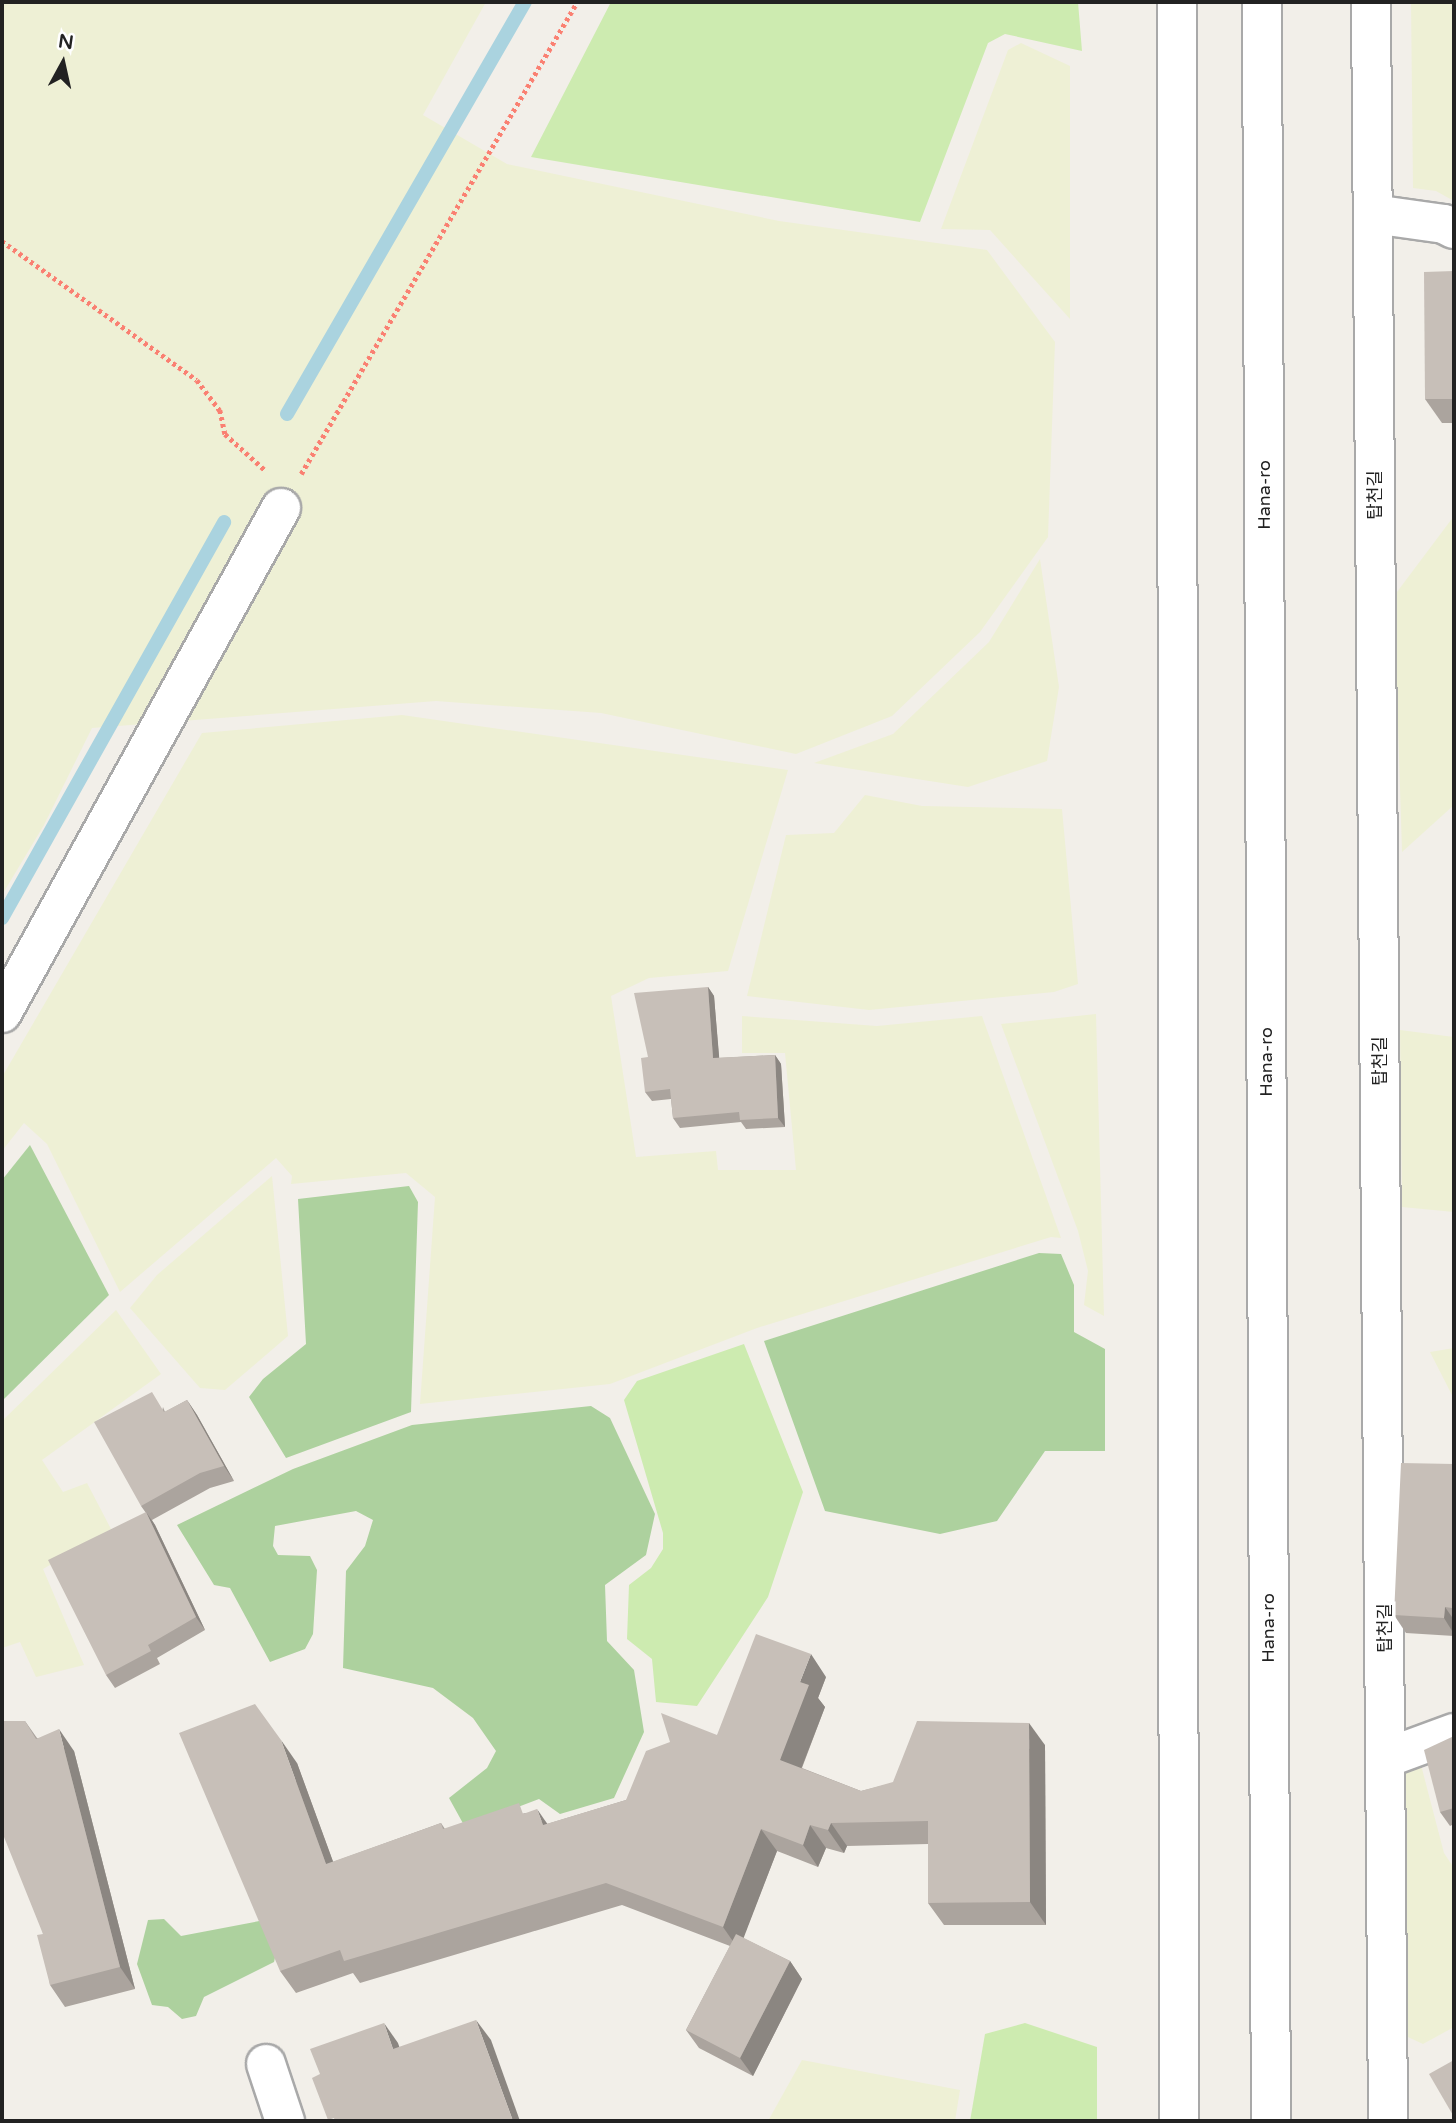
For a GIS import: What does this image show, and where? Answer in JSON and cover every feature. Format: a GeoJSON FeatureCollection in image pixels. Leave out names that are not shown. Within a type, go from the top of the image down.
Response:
{"type":"FeatureCollection","features":[{"type":"Feature","properties":{"kind":"street"},"geometry":{"type":"LineString","coordinates":[[1177,2],[1179,2121]]}},
{"type":"Feature","properties":{"kind":"street","name":"Hana-ro"},"geometry":{"type":"LineString","coordinates":[[1262,2],[1270,2121]]}},
{"type":"Feature","properties":{"kind":"street","name":"탑천길"},"geometry":{"type":"LineString","coordinates":[[1371,2],[1388,2121]]}},
{"type":"Feature","properties":{"kind":"street"},"geometry":{"type":"LineString","coordinates":[[1373,214],[1444,223],[1454,229]]}},
{"type":"Feature","properties":{"kind":"street"},"geometry":{"type":"LineString","coordinates":[[2,1013],[286,500]]}},
{"type":"Feature","properties":{"kind":"street"},"geometry":{"type":"LineString","coordinates":[[1386,1758],[1454,1733]]}},
{"type":"Feature","properties":{"kind":"street"},"geometry":{"type":"LineString","coordinates":[[266,2064],[285,2121]]}},
{"type":"Feature","properties":{"kind":"path"},"geometry":{"type":"LineString","coordinates":[[2,241],[197,380],[220,410],[225,434],[286,500],[577,2]]}},
{"type":"Feature","properties":{"kind":"green space"},"geometry":{"type":"Polygon","coordinates":[[[2,2],[486,2],[423,115],[507,164],[779,221],[987,250],[1055,342],[1048,537],[980,632],[892,716],[796,754],[601,713],[436,701],[92,728],[44,825],[2,895],[2,2]]]}},
{"type":"Feature","properties":{"kind":"green space"},"geometry":{"type":"Polygon","coordinates":[[[611,2],[1078,2],[1082,51],[1005,34],[988,43],[920,222],[531,157],[611,2]]]}},
{"type":"Feature","properties":{"kind":"green space"},"geometry":{"type":"Polygon","coordinates":[[[1411,2],[1454,2],[1454,201],[1436,191],[1413,188],[1411,2]]]}},
{"type":"Feature","properties":{"kind":"green space"},"geometry":{"type":"Polygon","coordinates":[[[1021,43],[1070,66],[1070,319],[990,230],[941,229],[1008,50],[1021,43]]]}},
{"type":"Feature","properties":{"kind":"green space"},"geometry":{"type":"Polygon","coordinates":[[[1454,516],[1454,805],[1402,852],[1394,596],[1454,516]]]}},
{"type":"Feature","properties":{"kind":"green space"},"geometry":{"type":"Polygon","coordinates":[[[1040,559],[1059,687],[1047,761],[968,787],[814,763],[893,734],[989,642],[1040,559]]]}},
{"type":"Feature","properties":{"kind":"green space"},"geometry":{"type":"Polygon","coordinates":[[[402,715],[788,770],[728,971],[649,978],[611,996],[636,1157],[716,1151],[718,1170],[796,1170],[785,1053],[742,1053],[742,1016],[877,1026],[982,1016],[1061,1238],[1051,1237],[757,1328],[610,1384],[420,1404],[435,1197],[406,1173],[291,1184],[292,1176],[276,1158],[120,1292],[47,1144],[24,1123],[2,1151],[2,1077],[202,733],[402,715]]]}},
{"type":"Feature","properties":{"kind":"green space"},"geometry":{"type":"Polygon","coordinates":[[[865,795],[922,806],[1062,809],[1078,984],[1054,992],[869,1010],[747,996],[786,835],[834,833],[865,795]]]}},
{"type":"Feature","properties":{"kind":"green space"},"geometry":{"type":"Polygon","coordinates":[[[1096,1014],[1104,1316],[1084,1305],[1088,1271],[1078,1231],[1001,1024],[1096,1014]]]}},
{"type":"Feature","properties":{"kind":"green space"},"geometry":{"type":"Polygon","coordinates":[[[1400,1030],[1454,1037],[1454,1212],[1402,1207],[1400,1030]]]}},
{"type":"Feature","properties":{"kind":"green space"},"geometry":{"type":"Polygon","coordinates":[[[30,1145],[109,1295],[2,1401],[2,1180],[30,1145]]]}},
{"type":"Feature","properties":{"kind":"green space"},"geometry":{"type":"Polygon","coordinates":[[[272,1176],[288,1336],[225,1390],[200,1388],[130,1308],[157,1275],[272,1176]]]}},
{"type":"Feature","properties":{"kind":"green space"},"geometry":{"type":"Polygon","coordinates":[[[409,1186],[418,1202],[411,1412],[286,1458],[249,1397],[263,1379],[306,1344],[298,1199],[409,1186]]]}},
{"type":"Feature","properties":{"kind":"green space"},"geometry":{"type":"Polygon","coordinates":[[[1039,1253],[1061,1254],[1074,1285],[1074,1332],[1105,1349],[1105,1451],[1045,1451],[997,1521],[940,1534],[825,1511],[764,1341],[1039,1253]]]}},
{"type":"Feature","properties":{"kind":"green space"},"geometry":{"type":"Polygon","coordinates":[[[116,1310],[161,1374],[42,1460],[63,1492],[87,1483],[111,1529],[43,1569],[84,1665],[36,1677],[20,1642],[2,1648],[2,1421],[116,1310]]]}},
{"type":"Feature","properties":{"kind":"green space"},"geometry":{"type":"Polygon","coordinates":[[[744,1344],[803,1492],[768,1597],[697,1706],[656,1702],[652,1659],[627,1639],[629,1585],[651,1568],[663,1549],[663,1533],[624,1400],[637,1381],[744,1344]]]}},
{"type":"Feature","properties":{"kind":"green space"},"geometry":{"type":"Polygon","coordinates":[[[1454,1348],[1454,1399],[1430,1352],[1454,1348]]]}},
{"type":"Feature","properties":{"kind":"green space"},"geometry":{"type":"Polygon","coordinates":[[[591,1406],[610,1418],[655,1514],[646,1555],[605,1585],[607,1641],[634,1670],[644,1732],[614,1798],[560,1814],[539,1799],[465,1827],[449,1798],[487,1768],[496,1751],[473,1718],[433,1688],[343,1668],[346,1571],[365,1546],[373,1520],[356,1511],[275,1526],[273,1546],[278,1555],[310,1556],[317,1570],[313,1634],[305,1649],[270,1662],[230,1588],[214,1585],[177,1525],[293,1469],[412,1425],[591,1406]]]}},
{"type":"Feature","properties":{"kind":"green space"},"geometry":{"type":"Polygon","coordinates":[[[1421,1765],[1444,1853],[1454,1868],[1454,2027],[1423,2044],[1397,2032],[1395,1770],[1421,1765]]]}},
{"type":"Feature","properties":{"kind":"green space"},"geometry":{"type":"Polygon","coordinates":[[[164,1919],[181,1936],[270,1919],[277,1949],[274,1962],[204,1997],[196,2016],[182,2019],[168,2007],[152,2005],[137,1964],[148,1920],[164,1919]]]}},
{"type":"Feature","properties":{"kind":"green space"},"geometry":{"type":"Polygon","coordinates":[[[1025,2023],[1097,2047],[1097,2121],[970,2121],[985,2034],[1025,2023]]]}},
{"type":"Feature","properties":{"kind":"green space"},"geometry":{"type":"Polygon","coordinates":[[[802,2060],[960,2090],[955,2121],[768,2121],[802,2060]]]}},
{"type":"Feature","properties":{"kind":"building"},"geometry":{"type":"Polygon","coordinates":[[[1454,271],[1454,399],[1425,399],[1424,272],[1454,271]]]}},
{"type":"Feature","properties":{"kind":"building"},"geometry":{"type":"Polygon","coordinates":[[[708,987],[713,1058],[775,1055],[778,1118],[740,1120],[739,1112],[673,1118],[670,1089],[645,1092],[641,1058],[648,1057],[634,993],[708,987]]]}},
{"type":"Feature","properties":{"kind":"building"},"geometry":{"type":"Polygon","coordinates":[[[152,1392],[164,1412],[187,1400],[224,1466],[200,1473],[141,1506],[94,1422],[152,1392]]]}},
{"type":"Feature","properties":{"kind":"building"},"geometry":{"type":"Polygon","coordinates":[[[1401,1463],[1454,1464],[1454,1580],[1452,1608],[1445,1607],[1444,1618],[1394,1615],[1401,1463]]]}},
{"type":"Feature","properties":{"kind":"building"},"geometry":{"type":"Polygon","coordinates":[[[146,1512],[196,1617],[148,1645],[151,1651],[106,1675],[48,1560],[146,1512]]]}},
{"type":"Feature","properties":{"kind":"building"},"geometry":{"type":"Polygon","coordinates":[[[756,1634],[811,1654],[800,1682],[809,1685],[780,1760],[861,1791],[893,1782],[917,1721],[1029,1723],[1030,1902],[928,1903],[928,1821],[831,1823],[828,1830],[810,1825],[803,1845],[761,1829],[723,1927],[606,1883],[344,1961],[340,1950],[280,1971],[179,1733],[255,1704],[281,1740],[326,1864],[441,1823],[443,1829],[519,1803],[523,1814],[537,1809],[543,1825],[626,1800],[646,1751],[670,1742],[661,1713],[717,1735],[756,1634]]]}},
{"type":"Feature","properties":{"kind":"building"},"geometry":{"type":"Polygon","coordinates":[[[2,1721],[25,1721],[36,1739],[59,1729],[120,1967],[50,1985],[37,1935],[43,1934],[2,1832],[2,1721]]]}},
{"type":"Feature","properties":{"kind":"building"},"geometry":{"type":"Polygon","coordinates":[[[1454,1736],[1454,1808],[1440,1812],[1424,1750],[1454,1736]]]}},
{"type":"Feature","properties":{"kind":"building"},"geometry":{"type":"Polygon","coordinates":[[[736,1934],[790,1961],[740,2058],[686,2030],[736,1934]]]}},
{"type":"Feature","properties":{"kind":"building"},"geometry":{"type":"Polygon","coordinates":[[[476,2020],[513,2121],[328,2120],[312,2078],[320,2074],[310,2049],[384,2023],[393,2049],[476,2020]]]}},
{"type":"Feature","properties":{"kind":"building"},"geometry":{"type":"Polygon","coordinates":[[[1454,2060],[1454,2117],[1429,2074],[1454,2060]]]}},
{"type":"Feature","properties":{"kind":"waterway"},"geometry":{"type":"LineString","coordinates":[[287,414],[525,2]]}},
{"type":"Feature","properties":{"kind":"waterway"},"geometry":{"type":"LineString","coordinates":[[2,918],[224,522]]}}]}
